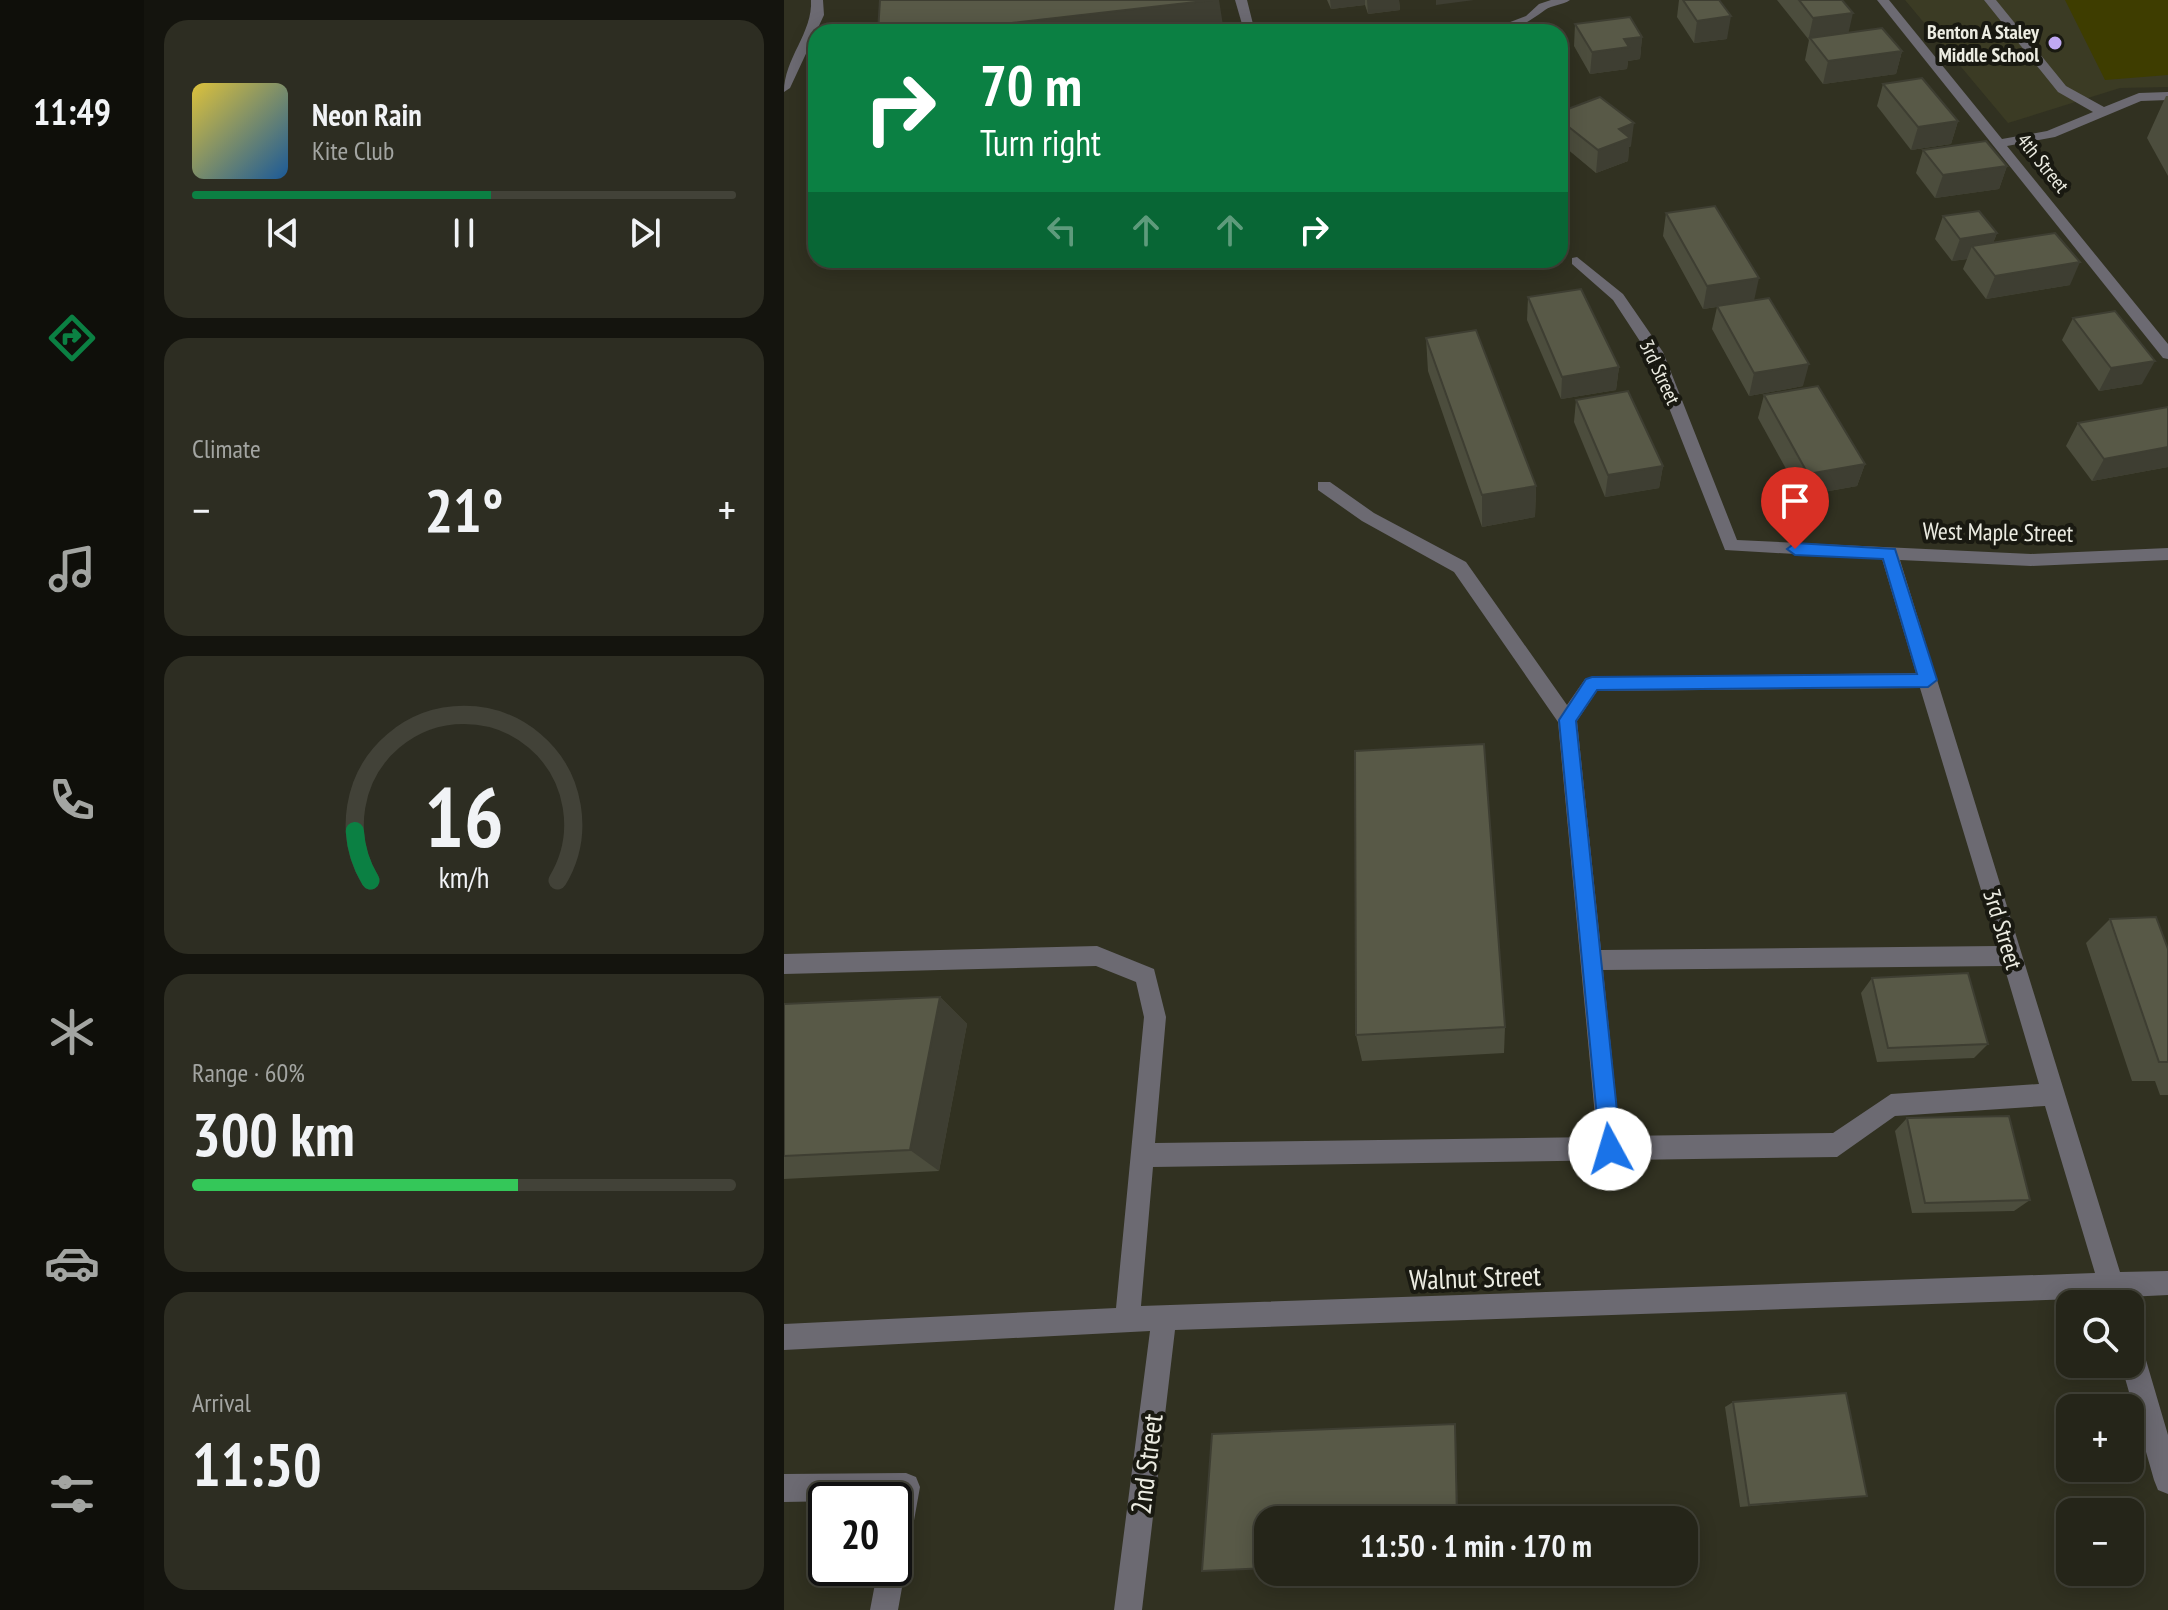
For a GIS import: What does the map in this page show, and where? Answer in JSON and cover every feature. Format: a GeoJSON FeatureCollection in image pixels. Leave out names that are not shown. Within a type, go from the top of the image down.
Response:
{"type":"FeatureCollection","features":[{"type":"Feature","properties":{"kind":"street"},"geometry":{"type":"LineString","coordinates":[[814,24],[818,15],[817,0]]}},
{"type":"Feature","properties":{"kind":"street"},"geometry":{"type":"LineString","coordinates":[[1241,0],[1248,24]]}},
{"type":"Feature","properties":{"kind":"street"},"geometry":{"type":"LineString","coordinates":[[1515,24],[1530,19],[1540,3],[1564,0]]}},
{"type":"Feature","properties":{"kind":"street","name":"4th Street"},"geometry":{"type":"LineString","coordinates":[[1883,0],[2002,143],[2168,354]]}},
{"type":"Feature","properties":{"kind":"street"},"geometry":{"type":"LineString","coordinates":[[1990,0],[2062,89],[2103,112]]}},
{"type":"Feature","properties":{"kind":"street"},"geometry":{"type":"LineString","coordinates":[[784,88],[808,36]]}},
{"type":"Feature","properties":{"kind":"street"},"geometry":{"type":"LineString","coordinates":[[2002,143],[2038,138],[2139,97],[2168,96]]}},
{"type":"Feature","properties":{"kind":"street","name":"3rd Street"},"geometry":{"type":"LineString","coordinates":[[1577,261],[1618,297],[1655,352],[1731,546]]}},
{"type":"Feature","properties":{"kind":"street"},"geometry":{"type":"LineString","coordinates":[[1324,486],[1368,517],[1460,567],[1567,720],[1610,1149]]}},
{"type":"Feature","properties":{"kind":"street","name":"West Maple Street"},"geometry":{"type":"LineString","coordinates":[[1731,546],[2031,560],[2168,554]]}},
{"type":"Feature","properties":{"kind":"street","name":"3rd Street"},"geometry":{"type":"LineString","coordinates":[[1889,553],[2113,1290]]}},
{"type":"Feature","properties":{"kind":"street"},"geometry":{"type":"LineString","coordinates":[[1567,720],[1592,684],[1928,680]]}},
{"type":"Feature","properties":{"kind":"street"},"geometry":{"type":"LineString","coordinates":[[784,964],[1097,956],[1146,976],[1155,1017],[1127,1320]]}},
{"type":"Feature","properties":{"kind":"street"},"geometry":{"type":"LineString","coordinates":[[1591,960],[2011,956]]}},
{"type":"Feature","properties":{"kind":"street"},"geometry":{"type":"LineString","coordinates":[[1143,1155],[1837,1145],[1891,1105],[2053,1094]]}},
{"type":"Feature","properties":{"kind":"street","name":"Walnut Street"},"geometry":{"type":"LineString","coordinates":[[2134,1290],[2168,1283]]}},
{"type":"Feature","properties":{"kind":"street","name":"Walnut Street"},"geometry":{"type":"LineString","coordinates":[[784,1337],[1164,1318],[2056,1295]]}},
{"type":"Feature","properties":{"kind":"street","name":"2nd Street"},"geometry":{"type":"LineString","coordinates":[[1128,1610],[1164,1318]]}},
{"type":"Feature","properties":{"kind":"street"},"geometry":{"type":"LineString","coordinates":[[2138,1378],[2168,1480]]}},
{"type":"Feature","properties":{"kind":"street"},"geometry":{"type":"LineString","coordinates":[[784,1488],[808,1488]]}},
{"type":"Feature","properties":{"kind":"street"},"geometry":{"type":"LineString","coordinates":[[884,1610],[889,1586]]}},
{"type":"Feature","properties":{"kind":"shaded area","name":"Benton A Staley Middle School"},"geometry":{"type":"Polygon","coordinates":[[[1905,0],[2168,0],[2168,87],[2120,88],[2008,123],[1905,0]]]}},
{"type":"Feature","properties":{"kind":"shaded area"},"geometry":{"type":"Polygon","coordinates":[[[2065,0],[2168,0],[2168,75],[2105,80],[2065,0]]]}},
{"type":"Feature","properties":{"kind":"building"},"geometry":{"type":"Polygon","coordinates":[[[880,0],[1213,0],[1004,24],[878,24],[880,0]]]}},
{"type":"Feature","properties":{"kind":"building"},"geometry":{"type":"Polygon","coordinates":[[[1683,0],[1719,0],[1731,16],[1697,21],[1683,0]]]}},
{"type":"Feature","properties":{"kind":"building"},"geometry":{"type":"Polygon","coordinates":[[[1799,0],[1842,0],[1853,13],[1813,18],[1799,0]]]}},
{"type":"Feature","properties":{"kind":"building"},"geometry":{"type":"Polygon","coordinates":[[[1630,17],[1642,37],[1624,39],[1629,47],[1592,52],[1575,24],[1630,17]]]}},
{"type":"Feature","properties":{"kind":"building"},"geometry":{"type":"Polygon","coordinates":[[[1882,28],[1902,51],[1828,61],[1810,38],[1882,28]]]}},
{"type":"Feature","properties":{"kind":"building"},"geometry":{"type":"Polygon","coordinates":[[[1922,78],[1958,121],[1918,127],[1883,84],[1922,78]]]}},
{"type":"Feature","properties":{"kind":"building"},"geometry":{"type":"Polygon","coordinates":[[[1600,97],[1634,123],[1619,129],[1630,138],[1598,150],[1568,126],[1568,109],[1600,97]]]}},
{"type":"Feature","properties":{"kind":"building"},"geometry":{"type":"Polygon","coordinates":[[[1986,141],[2007,166],[1943,175],[1923,150],[1986,141]]]}},
{"type":"Feature","properties":{"kind":"building"},"geometry":{"type":"Polygon","coordinates":[[[1715,206],[1759,278],[1707,286],[1666,213],[1715,206]]]}},
{"type":"Feature","properties":{"kind":"building"},"geometry":{"type":"Polygon","coordinates":[[[1979,211],[1997,233],[1960,239],[1943,216],[1979,211]]]}},
{"type":"Feature","properties":{"kind":"building"},"geometry":{"type":"Polygon","coordinates":[[[2055,233],[2080,262],[1995,276],[1972,246],[2055,233]]]}},
{"type":"Feature","properties":{"kind":"building"},"geometry":{"type":"Polygon","coordinates":[[[1581,289],[1619,367],[1562,377],[1528,297],[1581,289]]]}},
{"type":"Feature","properties":{"kind":"building"},"geometry":{"type":"Polygon","coordinates":[[[1769,298],[1809,364],[1754,373],[1717,306],[1769,298]]]}},
{"type":"Feature","properties":{"kind":"building"},"geometry":{"type":"Polygon","coordinates":[[[2115,311],[2155,361],[2111,368],[2073,318],[2115,311]]]}},
{"type":"Feature","properties":{"kind":"building"},"geometry":{"type":"Polygon","coordinates":[[[1476,330],[1536,486],[1482,495],[1426,338],[1476,330]]]}},
{"type":"Feature","properties":{"kind":"building"},"geometry":{"type":"Polygon","coordinates":[[[1818,386],[1865,464],[1808,474],[1764,395],[1818,386]]]}},
{"type":"Feature","properties":{"kind":"building"},"geometry":{"type":"Polygon","coordinates":[[[1628,391],[1663,466],[1608,475],[1576,400],[1628,391]]]}},
{"type":"Feature","properties":{"kind":"building"},"geometry":{"type":"Polygon","coordinates":[[[2168,407],[2168,447],[2104,459],[2078,423],[2168,407]]]}},
{"type":"Feature","properties":{"kind":"building"},"geometry":{"type":"Polygon","coordinates":[[[1484,744],[1505,1027],[1356,1035],[1355,751],[1484,744]]]}},
{"type":"Feature","properties":{"kind":"building"},"geometry":{"type":"Polygon","coordinates":[[[2156,917],[2168,949],[2168,1062],[2159,1062],[2110,919],[2156,917]]]}},
{"type":"Feature","properties":{"kind":"building"},"geometry":{"type":"Polygon","coordinates":[[[1968,973],[1988,1044],[1888,1048],[1872,978],[1968,973]]]}},
{"type":"Feature","properties":{"kind":"building"},"geometry":{"type":"Polygon","coordinates":[[[940,997],[910,1150],[784,1156],[784,1004],[940,997]]]}},
{"type":"Feature","properties":{"kind":"building"},"geometry":{"type":"Polygon","coordinates":[[[2009,1116],[2030,1200],[1925,1203],[1907,1118],[2009,1116]]]}},
{"type":"Feature","properties":{"kind":"building"},"geometry":{"type":"Polygon","coordinates":[[[1846,1393],[1867,1496],[1749,1505],[1733,1402],[1846,1393]]]}},
{"type":"Feature","properties":{"kind":"building"},"geometry":{"type":"Polygon","coordinates":[[[1455,1424],[1457,1506],[1254,1506],[1254,1569],[1202,1571],[1212,1434],[1455,1424]]]}},
{"type":"Feature","properties":{"kind":"place","name":"Benton A Staley Middle School"},"geometry":{"type":"Point","coordinates":[2055,43]}},
{"type":"Feature","properties":{"kind":"route"},"geometry":{"type":"LineString","coordinates":[[1610,1149],[1567,720],[1592,684],[1928,680],[1889,553],[1795,549]]}}]}
